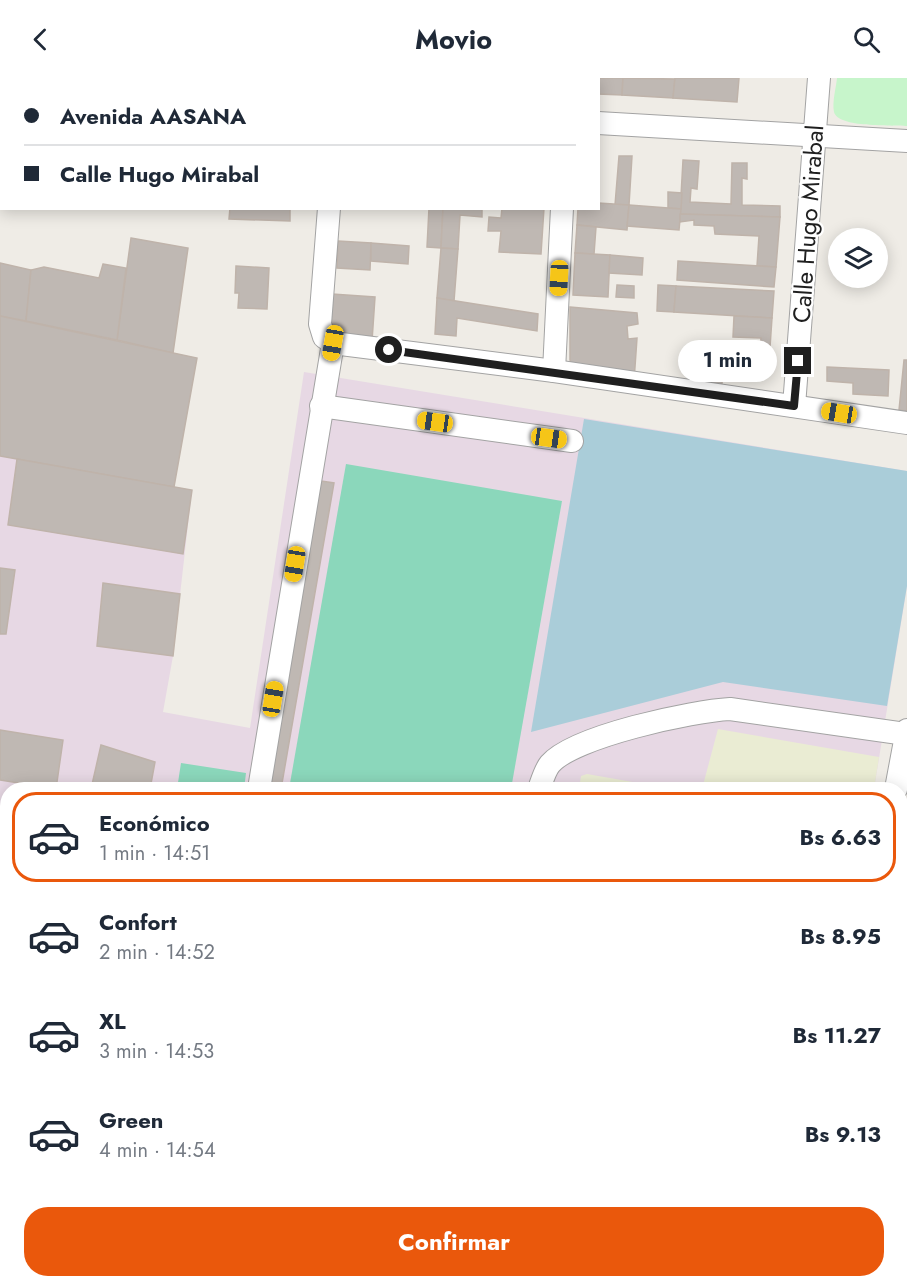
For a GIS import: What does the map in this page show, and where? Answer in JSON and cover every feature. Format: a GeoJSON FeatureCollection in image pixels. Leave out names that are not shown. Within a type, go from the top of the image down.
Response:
{"type":"FeatureCollection","features":[{"type":"Feature","properties":{"kind":"street","name":"Calle Hugo Mirabal"},"geometry":{"type":"LineString","coordinates":[[794,406],[819,78]]}},
{"type":"Feature","properties":{"kind":"street"},"geometry":{"type":"LineString","coordinates":[[600,123],[907,141]]}},
{"type":"Feature","properties":{"kind":"street"},"geometry":{"type":"LineString","coordinates":[[260,782],[321,406],[328,340],[320,324],[329,210]]}},
{"type":"Feature","properties":{"kind":"street"},"geometry":{"type":"LineString","coordinates":[[554,372],[562,210]]}},
{"type":"Feature","properties":{"kind":"street"},"geometry":{"type":"LineString","coordinates":[[328,340],[907,423]]}},
{"type":"Feature","properties":{"kind":"street"},"geometry":{"type":"LineString","coordinates":[[321,406],[572,441]]}},
{"type":"Feature","properties":{"kind":"street"},"geometry":{"type":"LineString","coordinates":[[542,782],[549,765],[567,750],[663,718],[702,710],[730,709],[907,732],[897,782]]}},
{"type":"Feature","properties":{"kind":"shaded area"},"geometry":{"type":"Polygon","coordinates":[[[304,372],[907,471],[907,586],[875,782],[0,782],[0,456],[192,490],[173,656],[163,712],[250,728],[304,372]]]}},
{"type":"Feature","properties":{"kind":"green space"},"geometry":{"type":"Polygon","coordinates":[[[837,78],[907,78],[907,126],[855,123],[838,117],[834,112],[837,78]]]}},
{"type":"Feature","properties":{"kind":"green space"},"geometry":{"type":"Polygon","coordinates":[[[346,464],[562,501],[512,782],[290,782],[346,464]]]}},
{"type":"Feature","properties":{"kind":"green space"},"geometry":{"type":"Polygon","coordinates":[[[718,729],[879,757],[875,782],[704,782],[718,729]]]}},
{"type":"Feature","properties":{"kind":"green space"},"geometry":{"type":"Polygon","coordinates":[[[181,763],[246,773],[245,782],[178,782],[181,763]]]}},
{"type":"Feature","properties":{"kind":"green space"},"geometry":{"type":"Polygon","coordinates":[[[587,774],[632,782],[580,782],[581,776],[587,774]]]}},
{"type":"Feature","properties":{"kind":"water"},"geometry":{"type":"Polygon","coordinates":[[[584,419],[907,471],[907,586],[887,706],[723,682],[531,732],[584,419]]]}},
{"type":"Feature","properties":{"kind":"building"},"geometry":{"type":"Polygon","coordinates":[[[600,78],[623,78],[622,95],[600,94],[600,78]]]}},
{"type":"Feature","properties":{"kind":"building"},"geometry":{"type":"Polygon","coordinates":[[[623,78],[675,79],[673,98],[622,95],[623,78]]]}},
{"type":"Feature","properties":{"kind":"building"},"geometry":{"type":"Polygon","coordinates":[[[675,78],[739,78],[737,102],[673,98],[675,78]]]}},
{"type":"Feature","properties":{"kind":"building"},"geometry":{"type":"Polygon","coordinates":[[[619,156],[632,156],[629,205],[615,205],[619,156]]]}},
{"type":"Feature","properties":{"kind":"building"},"geometry":{"type":"Polygon","coordinates":[[[683,160],[699,161],[697,189],[691,188],[690,202],[731,204],[732,163],[747,163],[747,179],[742,178],[742,205],[780,206],[780,217],[680,214],[683,160]]]}},
{"type":"Feature","properties":{"kind":"building"},"geometry":{"type":"Polygon","coordinates":[[[668,192],[682,193],[681,209],[668,208],[668,192]]]}},
{"type":"Feature","properties":{"kind":"building"},"geometry":{"type":"Polygon","coordinates":[[[600,203],[629,205],[627,230],[577,225],[578,210],[600,210],[600,203]]]}},
{"type":"Feature","properties":{"kind":"building"},"geometry":{"type":"Polygon","coordinates":[[[629,205],[681,209],[679,230],[627,226],[629,205]]]}},
{"type":"Feature","properties":{"kind":"building"},"geometry":{"type":"Polygon","coordinates":[[[230,210],[290,210],[290,221],[229,219],[230,210]]]}},
{"type":"Feature","properties":{"kind":"building"},"geometry":{"type":"Polygon","coordinates":[[[429,210],[443,210],[441,248],[427,247],[429,210]]]}},
{"type":"Feature","properties":{"kind":"building"},"geometry":{"type":"Polygon","coordinates":[[[443,210],[482,210],[482,217],[460,215],[458,249],[441,248],[443,210]]]}},
{"type":"Feature","properties":{"kind":"building"},"geometry":{"type":"Polygon","coordinates":[[[502,210],[544,210],[541,254],[499,252],[501,231],[488,231],[489,217],[501,218],[502,210]]]}},
{"type":"Feature","properties":{"kind":"building"},"geometry":{"type":"Polygon","coordinates":[[[680,214],[780,217],[776,267],[757,266],[759,236],[715,234],[714,226],[694,225],[694,220],[680,222],[680,214]]]}},
{"type":"Feature","properties":{"kind":"building"},"geometry":{"type":"Polygon","coordinates":[[[577,225],[596,227],[594,254],[575,253],[577,225]]]}},
{"type":"Feature","properties":{"kind":"building"},"geometry":{"type":"Polygon","coordinates":[[[131,238],[188,248],[173,353],[117,340],[131,238]]]}},
{"type":"Feature","properties":{"kind":"building"},"geometry":{"type":"Polygon","coordinates":[[[338,241],[371,243],[370,270],[337,268],[338,241]]]}},
{"type":"Feature","properties":{"kind":"building"},"geometry":{"type":"Polygon","coordinates":[[[371,243],[409,246],[408,264],[371,261],[371,243]]]}},
{"type":"Feature","properties":{"kind":"building"},"geometry":{"type":"Polygon","coordinates":[[[441,248],[458,249],[454,301],[437,298],[441,248]]]}},
{"type":"Feature","properties":{"kind":"building"},"geometry":{"type":"Polygon","coordinates":[[[575,253],[610,255],[608,297],[573,295],[575,253]]]}},
{"type":"Feature","properties":{"kind":"building"},"geometry":{"type":"Polygon","coordinates":[[[610,255],[643,258],[642,275],[609,273],[610,255]]]}},
{"type":"Feature","properties":{"kind":"building"},"geometry":{"type":"Polygon","coordinates":[[[678,261],[776,267],[774,287],[677,280],[678,261]]]}},
{"type":"Feature","properties":{"kind":"building"},"geometry":{"type":"Polygon","coordinates":[[[0,263],[31,270],[26,321],[0,316],[0,263]]]}},
{"type":"Feature","properties":{"kind":"building"},"geometry":{"type":"Polygon","coordinates":[[[103,264],[126,268],[117,340],[26,321],[31,270],[44,267],[99,278],[103,264]]]}},
{"type":"Feature","properties":{"kind":"building"},"geometry":{"type":"Polygon","coordinates":[[[236,266],[269,268],[267,309],[238,308],[239,293],[235,293],[236,266]]]}},
{"type":"Feature","properties":{"kind":"building"},"geometry":{"type":"Polygon","coordinates":[[[617,285],[634,286],[634,298],[616,297],[617,285]]]}},
{"type":"Feature","properties":{"kind":"building"},"geometry":{"type":"Polygon","coordinates":[[[658,285],[676,286],[674,312],[657,311],[658,285]]]}},
{"type":"Feature","properties":{"kind":"building"},"geometry":{"type":"Polygon","coordinates":[[[676,286],[774,291],[772,318],[674,312],[676,286]]]}},
{"type":"Feature","properties":{"kind":"building"},"geometry":{"type":"Polygon","coordinates":[[[332,294],[375,297],[372,341],[336,333],[331,323],[332,294]]]}},
{"type":"Feature","properties":{"kind":"building"},"geometry":{"type":"Polygon","coordinates":[[[437,298],[538,314],[537,331],[457,318],[456,336],[435,334],[437,298]]]}},
{"type":"Feature","properties":{"kind":"building"},"geometry":{"type":"Polygon","coordinates":[[[570,307],[637,313],[638,324],[627,326],[628,339],[637,338],[634,381],[574,369],[570,360],[570,307]]]}},
{"type":"Feature","properties":{"kind":"building"},"geometry":{"type":"Polygon","coordinates":[[[0,316],[197,358],[174,487],[0,456],[0,316]]]}},
{"type":"Feature","properties":{"kind":"building"},"geometry":{"type":"Polygon","coordinates":[[[734,316],[772,318],[769,362],[759,362],[761,338],[733,337],[734,316]]]}},
{"type":"Feature","properties":{"kind":"building"},"geometry":{"type":"Polygon","coordinates":[[[904,360],[907,360],[907,411],[899,410],[904,360]]]}},
{"type":"Feature","properties":{"kind":"building"},"geometry":{"type":"Polygon","coordinates":[[[704,364],[724,367],[721,391],[701,388],[704,364]]]}},
{"type":"Feature","properties":{"kind":"building"},"geometry":{"type":"Polygon","coordinates":[[[827,367],[889,370],[888,396],[853,394],[853,383],[827,381],[827,367]]]}},
{"type":"Feature","properties":{"kind":"building"},"geometry":{"type":"Polygon","coordinates":[[[17,459],[192,490],[183,554],[8,525],[17,459]]]}},
{"type":"Feature","properties":{"kind":"building"},"geometry":{"type":"Polygon","coordinates":[[[321,481],[334,483],[282,782],[269,782],[321,481]]]}},
{"type":"Feature","properties":{"kind":"building"},"geometry":{"type":"Polygon","coordinates":[[[0,568],[15,570],[6,634],[0,634],[0,568]]]}},
{"type":"Feature","properties":{"kind":"building"},"geometry":{"type":"Polygon","coordinates":[[[103,583],[180,594],[173,656],[97,646],[103,583]]]}},
{"type":"Feature","properties":{"kind":"building"},"geometry":{"type":"Polygon","coordinates":[[[0,730],[63,740],[57,782],[0,780],[0,730]]]}},
{"type":"Feature","properties":{"kind":"building"},"geometry":{"type":"Polygon","coordinates":[[[101,745],[155,762],[151,782],[93,782],[101,745]]]}},
{"type":"Feature","properties":{"kind":"route"},"geometry":{"type":"LineString","coordinates":[[389,350],[794,406],[798,361]]}}]}
